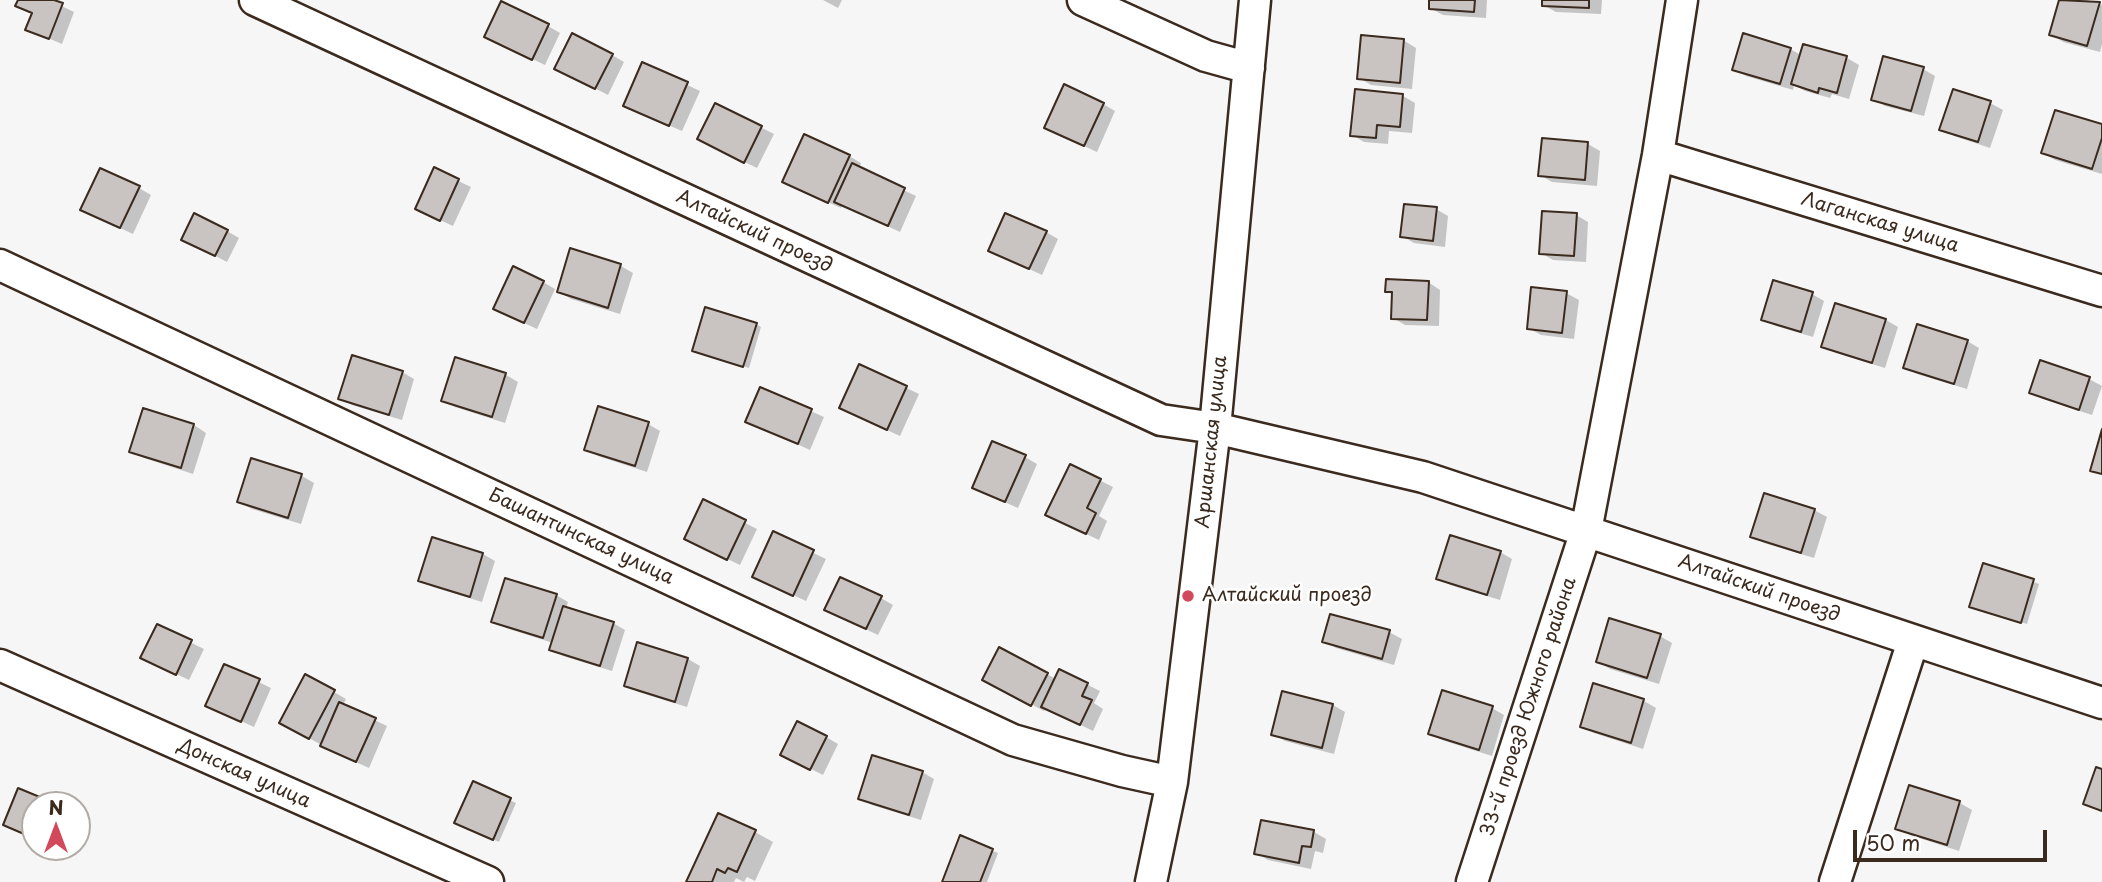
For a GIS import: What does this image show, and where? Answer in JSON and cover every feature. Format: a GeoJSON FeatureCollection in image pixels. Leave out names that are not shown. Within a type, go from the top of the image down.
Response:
{"type":"FeatureCollection","features":[{"type":"Feature","properties":{"kind":"street","name":"Алтайский проезд"},"geometry":{"type":"LineString","coordinates":[[255,0],[1161,420],[1215,428],[1423,477],[2102,703]]}},
{"type":"Feature","properties":{"kind":"street"},"geometry":{"type":"LineString","coordinates":[[1083,0],[1206,56],[1249,68]]}},
{"type":"Feature","properties":{"kind":"street","name":"Аршанская улица"},"geometry":{"type":"LineString","coordinates":[[1151,882],[1172,782],[1215,428],[1255,0]]}},
{"type":"Feature","properties":{"kind":"street"},"geometry":{"type":"LineString","coordinates":[[1586,531],[1658,155],[1682,0]]}},
{"type":"Feature","properties":{"kind":"street","name":"Лаганская улица"},"geometry":{"type":"LineString","coordinates":[[1658,155],[2102,291]]}},
{"type":"Feature","properties":{"kind":"street","name":"Башантинская улица"},"geometry":{"type":"LineString","coordinates":[[0,265],[1013,740],[1122,771],[1172,782]]}},
{"type":"Feature","properties":{"kind":"street","name":"33-й проезд Южного района"},"geometry":{"type":"LineString","coordinates":[[1472,882],[1586,531]]}},
{"type":"Feature","properties":{"kind":"street"},"geometry":{"type":"LineString","coordinates":[[1835,882],[1913,641]]}},
{"type":"Feature","properties":{"kind":"street","name":"Донская улица"},"geometry":{"type":"LineString","coordinates":[[0,665],[488,882]]}},
{"type":"Feature","properties":{"kind":"building"},"geometry":{"type":"Polygon","coordinates":[[[18,0],[54,0],[63,3],[49,39],[25,30],[32,13],[15,6],[18,0]]]}},
{"type":"Feature","properties":{"kind":"building"},"geometry":{"type":"Polygon","coordinates":[[[1429,0],[1475,0],[1474,12],[1429,9],[1429,0]]]}},
{"type":"Feature","properties":{"kind":"building"},"geometry":{"type":"Polygon","coordinates":[[[1542,0],[1589,0],[1589,8],[1542,6],[1542,0]]]}},
{"type":"Feature","properties":{"kind":"building"},"geometry":{"type":"Polygon","coordinates":[[[2059,0],[2100,2],[2087,46],[2049,35],[2059,0]]]}},
{"type":"Feature","properties":{"kind":"building"},"geometry":{"type":"Polygon","coordinates":[[[501,1],[549,24],[532,60],[484,37],[501,1]]]}},
{"type":"Feature","properties":{"kind":"building"},"geometry":{"type":"Polygon","coordinates":[[[572,33],[613,54],[595,89],[554,69],[572,33]]]}},
{"type":"Feature","properties":{"kind":"building"},"geometry":{"type":"Polygon","coordinates":[[[1743,33],[1791,48],[1780,84],[1732,70],[1743,33]]]}},
{"type":"Feature","properties":{"kind":"building"},"geometry":{"type":"Polygon","coordinates":[[[1361,35],[1404,39],[1400,83],[1357,79],[1361,35]]]}},
{"type":"Feature","properties":{"kind":"building"},"geometry":{"type":"Polygon","coordinates":[[[1803,44],[1847,56],[1837,93],[1819,88],[1818,93],[1791,84],[1803,44]]]}},
{"type":"Feature","properties":{"kind":"building"},"geometry":{"type":"Polygon","coordinates":[[[1883,56],[1924,67],[1911,111],[1871,100],[1883,56]]]}},
{"type":"Feature","properties":{"kind":"building"},"geometry":{"type":"Polygon","coordinates":[[[642,62],[688,82],[669,126],[623,106],[642,62]]]}},
{"type":"Feature","properties":{"kind":"building"},"geometry":{"type":"Polygon","coordinates":[[[1064,84],[1104,103],[1084,146],[1044,128],[1064,84]]]}},
{"type":"Feature","properties":{"kind":"building"},"geometry":{"type":"Polygon","coordinates":[[[1355,89],[1403,94],[1400,127],[1377,125],[1376,138],[1350,136],[1355,89]]]}},
{"type":"Feature","properties":{"kind":"building"},"geometry":{"type":"Polygon","coordinates":[[[1953,89],[1991,101],[1978,142],[1939,130],[1953,89]]]}},
{"type":"Feature","properties":{"kind":"building"},"geometry":{"type":"Polygon","coordinates":[[[715,103],[762,126],[744,163],[697,139],[715,103]]]}},
{"type":"Feature","properties":{"kind":"building"},"geometry":{"type":"Polygon","coordinates":[[[2055,110],[2102,124],[2102,138],[2092,169],[2041,153],[2055,110]]]}},
{"type":"Feature","properties":{"kind":"building"},"geometry":{"type":"Polygon","coordinates":[[[804,134],[850,155],[828,203],[782,182],[804,134]]]}},
{"type":"Feature","properties":{"kind":"building"},"geometry":{"type":"Polygon","coordinates":[[[1542,138],[1588,142],[1585,180],[1538,176],[1542,138]]]}},
{"type":"Feature","properties":{"kind":"building"},"geometry":{"type":"Polygon","coordinates":[[[852,163],[905,188],[888,226],[834,202],[852,163]]]}},
{"type":"Feature","properties":{"kind":"building"},"geometry":{"type":"Polygon","coordinates":[[[434,167],[459,179],[440,221],[415,209],[434,167]]]}},
{"type":"Feature","properties":{"kind":"building"},"geometry":{"type":"Polygon","coordinates":[[[100,168],[140,186],[120,228],[80,210],[100,168]]]}},
{"type":"Feature","properties":{"kind":"building"},"geometry":{"type":"Polygon","coordinates":[[[1404,204],[1437,207],[1433,241],[1400,237],[1404,204]]]}},
{"type":"Feature","properties":{"kind":"building"},"geometry":{"type":"Polygon","coordinates":[[[1542,211],[1577,213],[1574,256],[1539,254],[1542,211]]]}},
{"type":"Feature","properties":{"kind":"building"},"geometry":{"type":"Polygon","coordinates":[[[194,213],[228,230],[215,256],[181,240],[194,213]]]}},
{"type":"Feature","properties":{"kind":"building"},"geometry":{"type":"Polygon","coordinates":[[[1005,213],[1047,231],[1029,269],[988,251],[1005,213]]]}},
{"type":"Feature","properties":{"kind":"building"},"geometry":{"type":"Polygon","coordinates":[[[570,248],[621,264],[608,308],[557,292],[570,248]]]}},
{"type":"Feature","properties":{"kind":"building"},"geometry":{"type":"Polygon","coordinates":[[[513,266],[544,281],[524,323],[493,309],[513,266]]]}},
{"type":"Feature","properties":{"kind":"building"},"geometry":{"type":"Polygon","coordinates":[[[1386,279],[1429,281],[1427,320],[1391,319],[1392,292],[1385,292],[1386,279]]]}},
{"type":"Feature","properties":{"kind":"building"},"geometry":{"type":"Polygon","coordinates":[[[1773,280],[1813,292],[1801,332],[1761,320],[1773,280]]]}},
{"type":"Feature","properties":{"kind":"building"},"geometry":{"type":"Polygon","coordinates":[[[1531,287],[1567,291],[1562,333],[1527,329],[1531,287]]]}},
{"type":"Feature","properties":{"kind":"building"},"geometry":{"type":"Polygon","coordinates":[[[1835,303],[1886,319],[1872,363],[1821,347],[1835,303]]]}},
{"type":"Feature","properties":{"kind":"building"},"geometry":{"type":"Polygon","coordinates":[[[705,307],[757,323],[743,367],[692,351],[705,307]]]}},
{"type":"Feature","properties":{"kind":"building"},"geometry":{"type":"Polygon","coordinates":[[[1917,324],[1968,340],[1954,384],[1903,368],[1917,324]]]}},
{"type":"Feature","properties":{"kind":"building"},"geometry":{"type":"Polygon","coordinates":[[[352,355],[403,371],[389,415],[338,399],[352,355]]]}},
{"type":"Feature","properties":{"kind":"building"},"geometry":{"type":"Polygon","coordinates":[[[455,357],[506,373],[492,417],[441,401],[455,357]]]}},
{"type":"Feature","properties":{"kind":"building"},"geometry":{"type":"Polygon","coordinates":[[[2040,360],[2090,377],[2079,410],[2029,393],[2040,360]]]}},
{"type":"Feature","properties":{"kind":"building"},"geometry":{"type":"Polygon","coordinates":[[[859,364],[907,386],[887,430],[839,408],[859,364]]]}},
{"type":"Feature","properties":{"kind":"building"},"geometry":{"type":"Polygon","coordinates":[[[760,387],[812,409],[798,444],[745,422],[760,387]]]}},
{"type":"Feature","properties":{"kind":"building"},"geometry":{"type":"Polygon","coordinates":[[[598,406],[649,422],[635,466],[584,450],[598,406]]]}},
{"type":"Feature","properties":{"kind":"building"},"geometry":{"type":"Polygon","coordinates":[[[143,408],[194,424],[181,468],[129,452],[143,408]]]}},
{"type":"Feature","properties":{"kind":"building"},"geometry":{"type":"Polygon","coordinates":[[[2102,429],[2102,474],[2090,471],[2102,429]]]}},
{"type":"Feature","properties":{"kind":"building"},"geometry":{"type":"Polygon","coordinates":[[[992,441],[1026,455],[1005,502],[972,488],[992,441]]]}},
{"type":"Feature","properties":{"kind":"building"},"geometry":{"type":"Polygon","coordinates":[[[251,458],[302,474],[288,518],[237,502],[251,458]]]}},
{"type":"Feature","properties":{"kind":"building"},"geometry":{"type":"Polygon","coordinates":[[[1070,464],[1101,479],[1087,508],[1096,513],[1086,534],[1045,515],[1070,464]]]}},
{"type":"Feature","properties":{"kind":"building"},"geometry":{"type":"Polygon","coordinates":[[[1764,493],[1815,509],[1801,553],[1750,537],[1764,493]]]}},
{"type":"Feature","properties":{"kind":"building"},"geometry":{"type":"Polygon","coordinates":[[[703,499],[746,520],[727,560],[684,539],[703,499]]]}},
{"type":"Feature","properties":{"kind":"building"},"geometry":{"type":"Polygon","coordinates":[[[773,531],[814,550],[793,596],[752,577],[773,531]]]}},
{"type":"Feature","properties":{"kind":"building"},"geometry":{"type":"Polygon","coordinates":[[[1450,535],[1501,551],[1487,595],[1436,579],[1450,535]]]}},
{"type":"Feature","properties":{"kind":"building"},"geometry":{"type":"Polygon","coordinates":[[[432,537],[483,553],[470,597],[418,581],[432,537]]]}},
{"type":"Feature","properties":{"kind":"building"},"geometry":{"type":"Polygon","coordinates":[[[1983,563],[2034,579],[2021,623],[1969,607],[1983,563]]]}},
{"type":"Feature","properties":{"kind":"building"},"geometry":{"type":"Polygon","coordinates":[[[840,577],[882,596],[866,629],[824,610],[840,577]]]}},
{"type":"Feature","properties":{"kind":"building"},"geometry":{"type":"Polygon","coordinates":[[[505,578],[557,594],[543,638],[491,622],[505,578]]]}},
{"type":"Feature","properties":{"kind":"building"},"geometry":{"type":"Polygon","coordinates":[[[563,606],[614,622],[600,666],[549,650],[563,606]]]}},
{"type":"Feature","properties":{"kind":"building"},"geometry":{"type":"Polygon","coordinates":[[[1330,614],[1390,630],[1382,659],[1322,642],[1330,614]]]}},
{"type":"Feature","properties":{"kind":"building"},"geometry":{"type":"Polygon","coordinates":[[[1609,618],[1661,634],[1647,678],[1596,662],[1609,618]]]}},
{"type":"Feature","properties":{"kind":"building"},"geometry":{"type":"Polygon","coordinates":[[[157,624],[192,640],[176,675],[140,658],[157,624]]]}},
{"type":"Feature","properties":{"kind":"building"},"geometry":{"type":"Polygon","coordinates":[[[637,642],[688,658],[675,702],[624,686],[637,642]]]}},
{"type":"Feature","properties":{"kind":"building"},"geometry":{"type":"Polygon","coordinates":[[[999,647],[1048,673],[1031,706],[982,680],[999,647]]]}},
{"type":"Feature","properties":{"kind":"building"},"geometry":{"type":"Polygon","coordinates":[[[224,664],[260,679],[241,722],[205,706],[224,664]]]}},
{"type":"Feature","properties":{"kind":"building"},"geometry":{"type":"Polygon","coordinates":[[[1059,669],[1088,683],[1082,696],[1092,700],[1080,725],[1041,707],[1059,669]]]}},
{"type":"Feature","properties":{"kind":"building"},"geometry":{"type":"Polygon","coordinates":[[[305,674],[335,690],[309,739],[279,723],[305,674]]]}},
{"type":"Feature","properties":{"kind":"building"},"geometry":{"type":"Polygon","coordinates":[[[1593,683],[1644,699],[1631,743],[1580,727],[1593,683]]]}},
{"type":"Feature","properties":{"kind":"building"},"geometry":{"type":"Polygon","coordinates":[[[1442,690],[1493,706],[1479,750],[1428,734],[1442,690]]]}},
{"type":"Feature","properties":{"kind":"building"},"geometry":{"type":"Polygon","coordinates":[[[1282,691],[1333,704],[1322,748],[1271,735],[1282,691]]]}},
{"type":"Feature","properties":{"kind":"building"},"geometry":{"type":"Polygon","coordinates":[[[339,702],[376,718],[356,762],[320,746],[339,702]]]}},
{"type":"Feature","properties":{"kind":"building"},"geometry":{"type":"Polygon","coordinates":[[[797,721],[827,736],[810,770],[780,755],[797,721]]]}},
{"type":"Feature","properties":{"kind":"building"},"geometry":{"type":"Polygon","coordinates":[[[872,755],[923,771],[909,815],[858,799],[872,755]]]}},
{"type":"Feature","properties":{"kind":"building"},"geometry":{"type":"Polygon","coordinates":[[[2096,767],[2102,769],[2102,811],[2083,804],[2096,767]]]}},
{"type":"Feature","properties":{"kind":"building"},"geometry":{"type":"Polygon","coordinates":[[[473,781],[511,798],[493,840],[454,823],[473,781]]]}},
{"type":"Feature","properties":{"kind":"building"},"geometry":{"type":"Polygon","coordinates":[[[1909,785],[1960,801],[1947,845],[1895,829],[1909,785]]]}},
{"type":"Feature","properties":{"kind":"building"},"geometry":{"type":"Polygon","coordinates":[[[18,788],[25,791],[21,791],[21,833],[3,825],[18,788]]]}},
{"type":"Feature","properties":{"kind":"building"},"geometry":{"type":"Polygon","coordinates":[[[718,813],[756,830],[737,872],[728,868],[725,873],[717,869],[712,882],[686,882],[718,813]]]}},
{"type":"Feature","properties":{"kind":"building"},"geometry":{"type":"Polygon","coordinates":[[[1261,820],[1314,830],[1311,847],[1302,846],[1299,863],[1254,854],[1261,820]]]}},
{"type":"Feature","properties":{"kind":"building"},"geometry":{"type":"Polygon","coordinates":[[[960,835],[993,849],[980,882],[942,882],[960,835]]]}},
{"type":"Feature","properties":{"kind":"place","name":"Алтайский проезд"},"geometry":{"type":"Point","coordinates":[1188,596]}}]}
